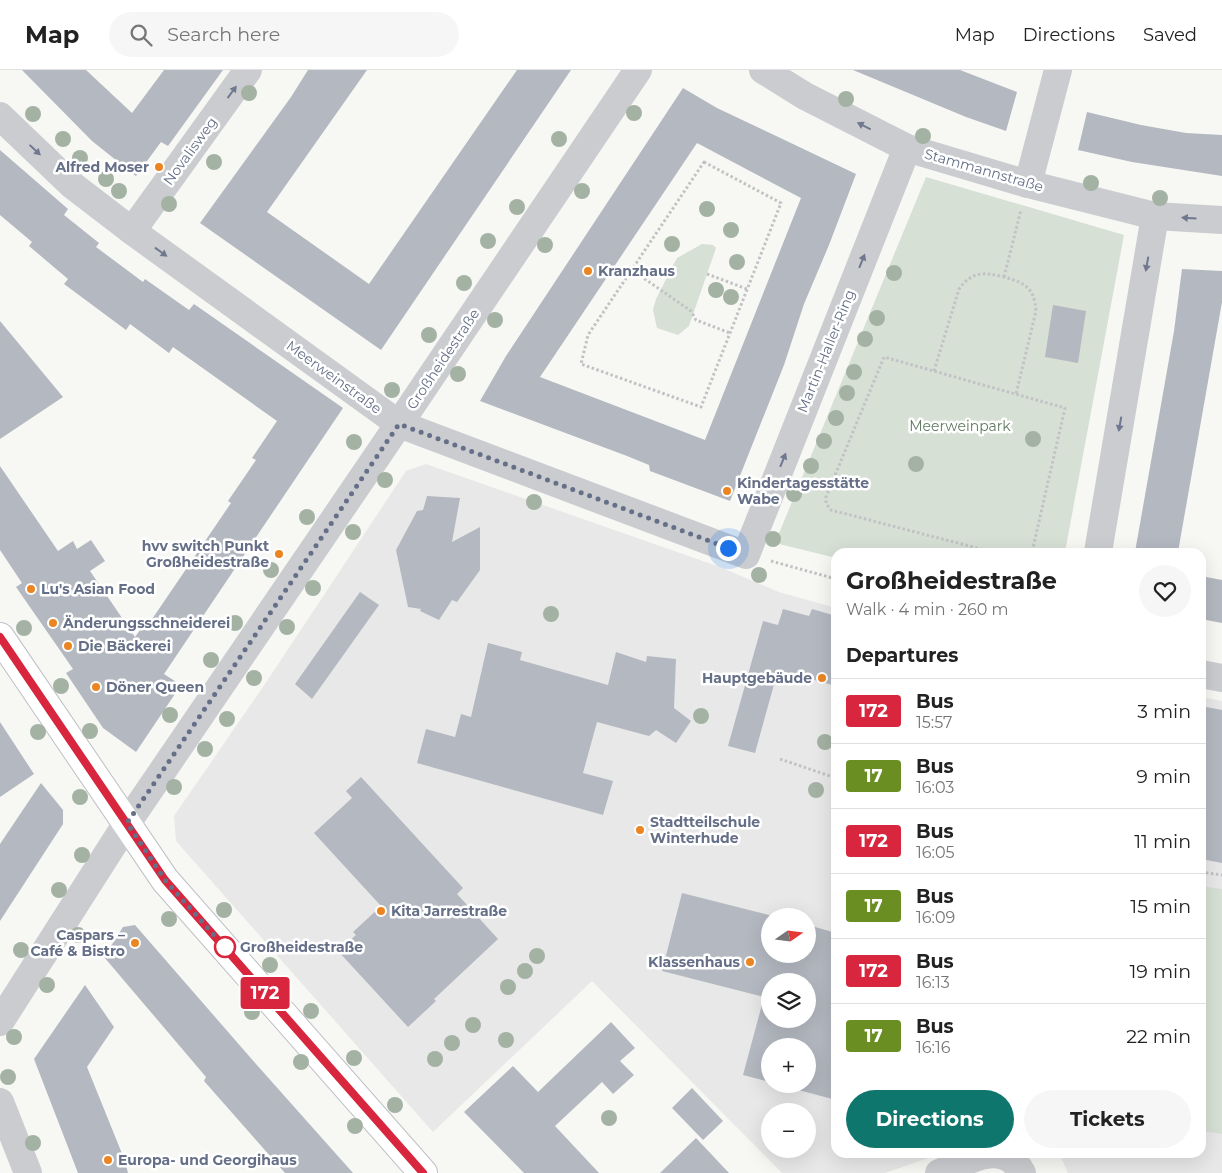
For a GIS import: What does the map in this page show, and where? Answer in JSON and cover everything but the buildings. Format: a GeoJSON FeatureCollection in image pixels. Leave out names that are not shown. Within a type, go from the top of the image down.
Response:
{"type":"FeatureCollection","features":[{"type":"Feature","properties":{"kind":"street","name":"Novalisweg"},"geometry":{"type":"LineString","coordinates":[[132,231],[248,70]]}},
{"type":"Feature","properties":{"kind":"street","name":"Großheidestraße"},"geometry":{"type":"LineString","coordinates":[[0,1022],[127,823],[638,70]]}},
{"type":"Feature","properties":{"kind":"street","name":"Stammannstraße"},"geometry":{"type":"LineString","coordinates":[[763,70],[805,96],[907,148],[1028,184],[1155,216],[1222,220]]}},
{"type":"Feature","properties":{"kind":"street"},"geometry":{"type":"LineString","coordinates":[[1028,184],[1058,70]]}},
{"type":"Feature","properties":{"kind":"street","name":"Meerweinstraße"},"geometry":{"type":"LineString","coordinates":[[0,116],[72,185],[132,231],[399,424],[746,555]]}},
{"type":"Feature","properties":{"kind":"street","name":"Martin-Haller-Ring"},"geometry":{"type":"LineString","coordinates":[[746,555],[907,148]]}},
{"type":"Feature","properties":{"kind":"street"},"geometry":{"type":"LineString","coordinates":[[1099,548],[1155,216]]}},
{"type":"Feature","properties":{"kind":"street"},"geometry":{"type":"LineString","coordinates":[[0,636],[165,880],[424,1173]]}},
{"type":"Feature","properties":{"kind":"street"},"geometry":{"type":"LineString","coordinates":[[1206,675],[1222,678]]}},
{"type":"Feature","properties":{"kind":"street"},"geometry":{"type":"LineString","coordinates":[[0,1102],[28,1173]]}},
{"type":"Feature","properties":{"kind":"street"},"geometry":{"type":"LineString","coordinates":[[939,1173],[981,1158]]}},
{"type":"Feature","properties":{"kind":"street"},"geometry":{"type":"LineString","coordinates":[[1010,1158],[1018,1165],[1022,1173]]}},
{"type":"Feature","properties":{"kind":"path"},"geometry":{"type":"LineString","coordinates":[[704,162],[781,203],[747,289],[701,407],[580,364],[588,335],[704,162]]}},
{"type":"Feature","properties":{"kind":"path"},"geometry":{"type":"LineString","coordinates":[[1004,278],[1028,184]]}},
{"type":"Feature","properties":{"kind":"path"},"geometry":{"type":"LineString","coordinates":[[632,270],[692,311],[696,320],[730,333]]}},
{"type":"Feature","properties":{"kind":"path"},"geometry":{"type":"LineString","coordinates":[[934,371],[958,289],[970,277],[979,274],[988,273],[1020,281],[1032,292],[1036,310],[1016,394]]}},
{"type":"Feature","properties":{"kind":"path"},"geometry":{"type":"LineString","coordinates":[[707,274],[747,289]]}},
{"type":"Feature","properties":{"kind":"path"},"geometry":{"type":"LineString","coordinates":[[977,548],[831,510],[826,503],[826,497],[884,356],[1064,408],[1033,548]]}},
{"type":"Feature","properties":{"kind":"path"},"geometry":{"type":"LineString","coordinates":[[746,555],[831,578]]}},
{"type":"Feature","properties":{"kind":"path"},"geometry":{"type":"LineString","coordinates":[[780,759],[831,776]]}},
{"type":"Feature","properties":{"kind":"path"},"geometry":{"type":"LineString","coordinates":[[1206,873],[1222,875]]}},
{"type":"Feature","properties":{"kind":"shaded area","name":"Stadtteilschule Winterhude"},"geometry":{"type":"Polygon","coordinates":[[[426,464],[720,567],[779,592],[831,607],[831,1158],[928,1158],[885,1173],[782,1173],[767,1158],[816,1158],[816,1103],[761,1103],[761,1152],[592,981],[433,1132],[176,841],[174,816],[267,681],[406,471],[426,464]]]}},
{"type":"Feature","properties":{"kind":"shaded area"},"geometry":{"type":"Polygon","coordinates":[[[1206,698],[1222,701],[1222,1173],[1068,1173],[1061,1158],[1206,1158],[1206,698]]]}},
{"type":"Feature","properties":{"kind":"green space","name":"Meerweinpark"},"geometry":{"type":"Polygon","coordinates":[[[926,177],[1124,235],[1066,548],[831,548],[831,557],[775,543],[926,177]]]}},
{"type":"Feature","properties":{"kind":"green space"},"geometry":{"type":"Polygon","coordinates":[[[702,244],[713,245],[716,248],[689,326],[678,335],[657,328],[653,310],[656,299],[677,258],[702,244]]]}},
{"type":"Feature","properties":{"kind":"green space"},"geometry":{"type":"Polygon","coordinates":[[[1206,887],[1222,889],[1222,1134],[1206,1132],[1206,887]]]}},
{"type":"Feature","properties":{"kind":"bus line","name":"172"},"geometry":{"type":"LineString","coordinates":[[0,637],[165,880],[423,1173]]}},
{"type":"Feature","properties":{"kind":"place","name":"Alfred Moser"},"geometry":{"type":"Point","coordinates":[159,167]}},
{"type":"Feature","properties":{"kind":"place","name":"Kranzhaus"},"geometry":{"type":"Point","coordinates":[588,271]}},
{"type":"Feature","properties":{"kind":"place","name":"Kindertagesstätte Wabe"},"geometry":{"type":"Point","coordinates":[727,491]}},
{"type":"Feature","properties":{"kind":"place","name":"hvv switch Punkt Großheidestraße"},"geometry":{"type":"Point","coordinates":[279,554]}},
{"type":"Feature","properties":{"kind":"place","name":"Lu's Asian Food"},"geometry":{"type":"Point","coordinates":[31,589]}},
{"type":"Feature","properties":{"kind":"place","name":"Änderungsschneiderei"},"geometry":{"type":"Point","coordinates":[53,623]}},
{"type":"Feature","properties":{"kind":"place","name":"Die Bäckerei"},"geometry":{"type":"Point","coordinates":[68,646]}},
{"type":"Feature","properties":{"kind":"place","name":"Hauptgebäude"},"geometry":{"type":"Point","coordinates":[822,678]}},
{"type":"Feature","properties":{"kind":"place","name":"Döner Queen"},"geometry":{"type":"Point","coordinates":[96,687]}},
{"type":"Feature","properties":{"kind":"place","name":"Stadtteilschule Winterhude"},"geometry":{"type":"Point","coordinates":[640,830]}},
{"type":"Feature","properties":{"kind":"place","name":"Kita Jarrestraße"},"geometry":{"type":"Point","coordinates":[381,911]}},
{"type":"Feature","properties":{"kind":"place","name":"Caspars – Café & Bistro"},"geometry":{"type":"Point","coordinates":[135,943]}},
{"type":"Feature","properties":{"kind":"place","name":"Großheidestraße"},"geometry":{"type":"Point","coordinates":[225,947]}},
{"type":"Feature","properties":{"kind":"place","name":"Klassenhaus"},"geometry":{"type":"Point","coordinates":[750,962]}},
{"type":"Feature","properties":{"kind":"place","name":"Europa- und Georgihaus"},"geometry":{"type":"Point","coordinates":[108,1160]}},
{"type":"Feature","properties":{"kind":"route"},"geometry":{"type":"LineString","coordinates":[[225,947],[228,951],[165,880],[127,823],[399,424],[728,548]]}}]}
